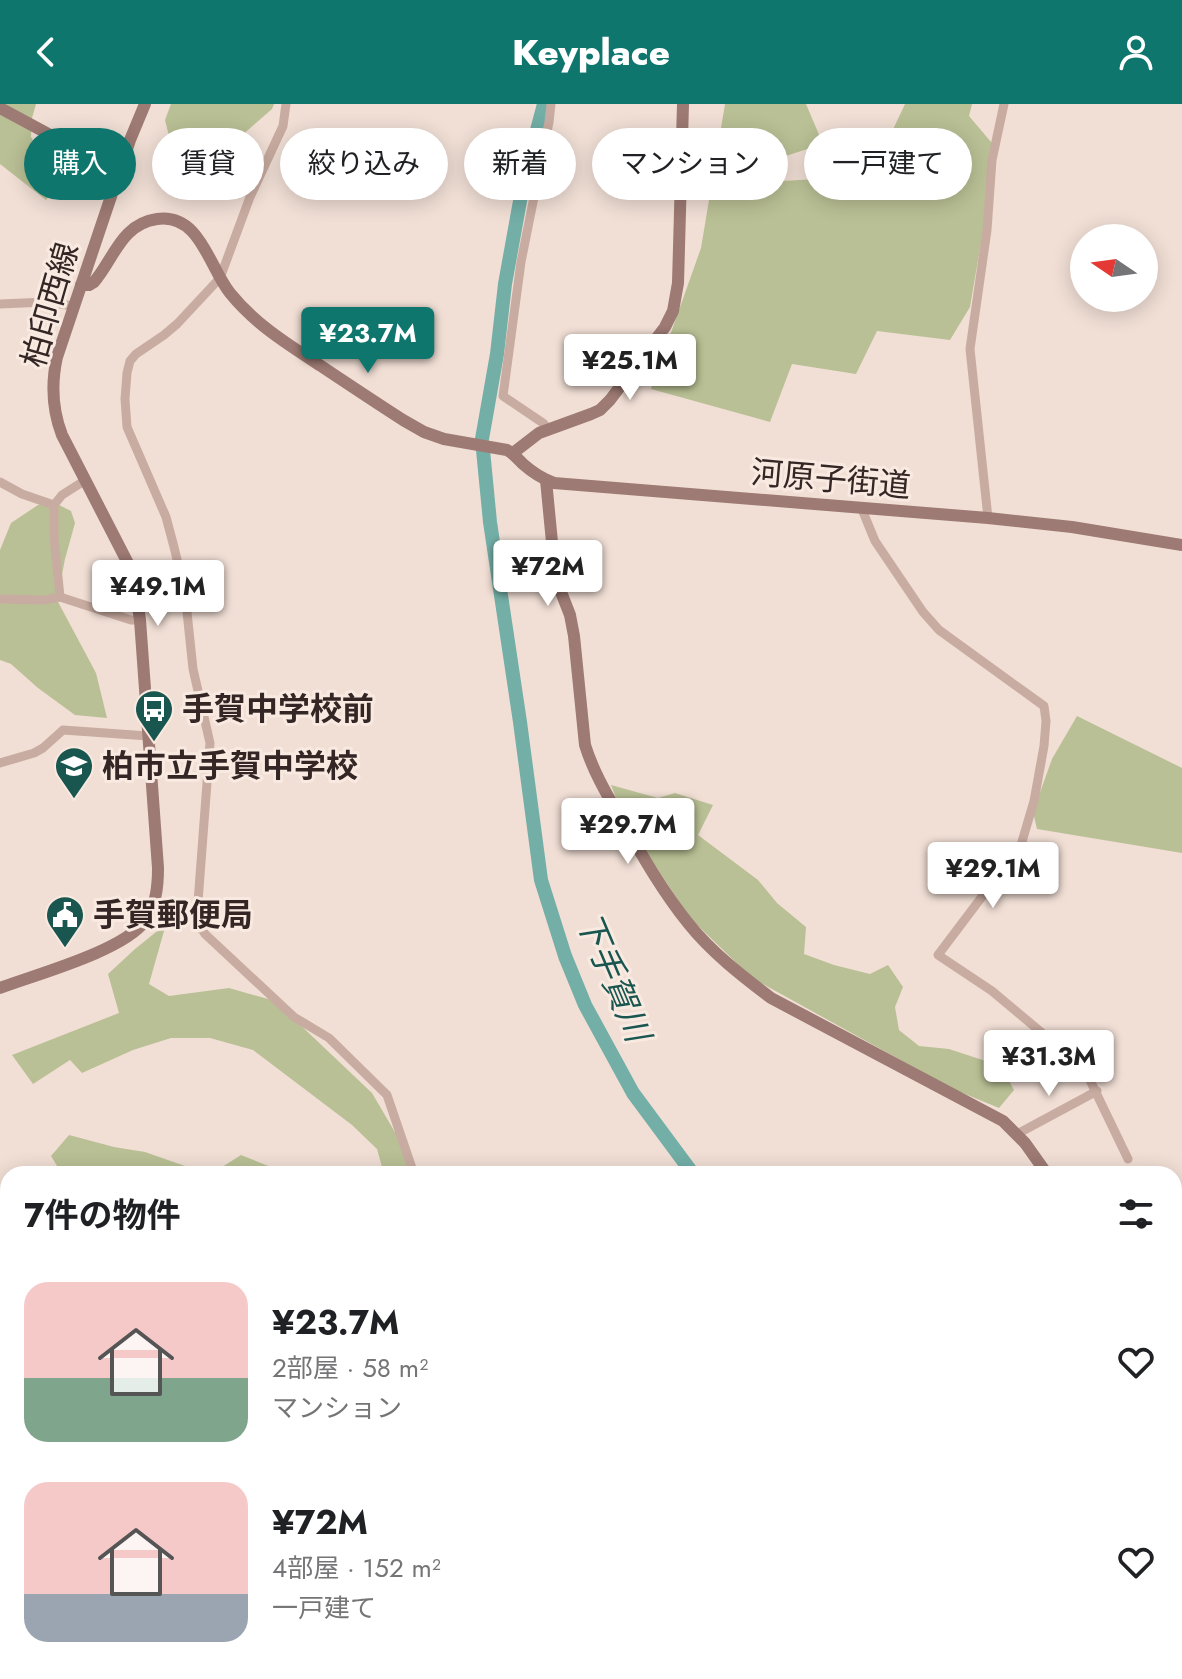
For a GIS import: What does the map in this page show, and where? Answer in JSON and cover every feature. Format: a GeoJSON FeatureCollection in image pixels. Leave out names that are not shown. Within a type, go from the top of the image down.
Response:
{"type":"FeatureCollection","features":[{"type":"Feature","properties":{"kind":"street","name":"柏印西線"},"geometry":{"type":"LineString","coordinates":[[134,128],[145,104]]}},
{"type":"Feature","properties":{"kind":"street"},"geometry":{"type":"LineString","coordinates":[[286,104],[283,126],[244,211],[220,278],[177,324],[130,361],[125,399],[127,427],[166,517],[174,547],[185,593],[193,669],[210,743],[198,887],[200,926],[294,1017],[329,1038],[387,1095],[411,1166]]}},
{"type":"Feature","properties":{"kind":"street"},"geometry":{"type":"LineString","coordinates":[[548,429],[503,396],[521,262],[551,104]]}},
{"type":"Feature","properties":{"kind":"street"},"geometry":{"type":"LineString","coordinates":[[513,453],[548,429],[600,410],[651,347],[673,311],[678,283],[683,104]]}},
{"type":"Feature","properties":{"kind":"street"},"geometry":{"type":"LineString","coordinates":[[988,518],[970,349],[987,230],[992,160],[1004,104]]}},
{"type":"Feature","properties":{"kind":"street"},"geometry":{"type":"LineString","coordinates":[[0,108],[37,128]]}},
{"type":"Feature","properties":{"kind":"street","name":"柏印西線"},"geometry":{"type":"LineString","coordinates":[[0,988],[126,939],[145,921],[156,899],[158,868],[140,620],[133,573],[62,435],[53,401],[53,371],[110,200]]}},
{"type":"Feature","properties":{"kind":"street"},"geometry":{"type":"LineString","coordinates":[[81,285],[94,282],[135,227],[157,219],[176,221],[198,237],[228,291],[272,334],[424,432],[513,453],[546,480],[554,563],[572,625],[585,745],[598,780],[674,905],[702,939],[771,998],[1003,1121],[1041,1166]]}},
{"type":"Feature","properties":{"kind":"street"},"geometry":{"type":"LineString","coordinates":[[0,304],[32,301],[73,306]]}},
{"type":"Feature","properties":{"kind":"street","name":"河原子街道"},"geometry":{"type":"LineString","coordinates":[[546,480],[988,518],[1072,527],[1182,545]]}},
{"type":"Feature","properties":{"kind":"street"},"geometry":{"type":"LineString","coordinates":[[60,597],[53,527],[54,505],[62,495],[84,481]]}},
{"type":"Feature","properties":{"kind":"street"},"geometry":{"type":"LineString","coordinates":[[0,482],[22,494],[54,505]]}},
{"type":"Feature","properties":{"kind":"street"},"geometry":{"type":"LineString","coordinates":[[861,507],[875,541],[923,612],[939,630],[1044,706],[1044,746],[1034,801],[1021,845],[938,955],[992,991],[1060,1048],[1088,1076],[1128,1159]]}},
{"type":"Feature","properties":{"kind":"street"},"geometry":{"type":"LineString","coordinates":[[0,599],[44,600],[60,597],[131,620],[140,620]]}},
{"type":"Feature","properties":{"kind":"street"},"geometry":{"type":"LineString","coordinates":[[0,763],[34,753],[63,730],[148,736]]}},
{"type":"Feature","properties":{"kind":"street"},"geometry":{"type":"LineString","coordinates":[[1017,1134],[1097,1091]]}},
{"type":"Feature","properties":{"kind":"green space"},"geometry":{"type":"Polygon","coordinates":[[[0,104],[36,104],[31,128],[24,128],[24,183],[0,164],[0,104]]]}},
{"type":"Feature","properties":{"kind":"green space"},"geometry":{"type":"Polygon","coordinates":[[[171,104],[274,104],[250,128],[167,128],[165,120],[171,104]]]}},
{"type":"Feature","properties":{"kind":"green space"},"geometry":{"type":"Polygon","coordinates":[[[725,104],[806,104],[816,128],[804,128],[804,150],[788,155],[788,128],[721,128],[725,104]]]}},
{"type":"Feature","properties":{"kind":"green space"},"geometry":{"type":"Polygon","coordinates":[[[905,104],[972,104],[969,116],[997,149],[970,307],[950,340],[877,331],[856,374],[792,364],[770,422],[651,389],[701,248],[709,200],[788,200],[788,181],[804,180],[804,200],[972,200],[972,128],[894,128],[905,104]]]}},
{"type":"Feature","properties":{"kind":"green space"},"geometry":{"type":"Polygon","coordinates":[[[53,502],[71,511],[75,523],[57,600],[96,673],[107,718],[75,715],[11,664],[0,660],[0,550],[11,523],[38,505],[53,502]]]}},
{"type":"Feature","properties":{"kind":"green space"},"geometry":{"type":"Polygon","coordinates":[[[1077,716],[1182,768],[1182,853],[1037,829],[1033,812],[1052,759],[1077,716]]]}},
{"type":"Feature","properties":{"kind":"green space"},"geometry":{"type":"Polygon","coordinates":[[[611,785],[658,798],[675,793],[713,805],[698,835],[758,880],[777,903],[806,927],[804,954],[870,974],[888,965],[903,987],[895,1007],[899,1030],[919,1046],[949,1049],[1001,1066],[1014,1090],[999,1108],[953,1089],[752,978],[690,918],[639,841],[611,785]]]}},
{"type":"Feature","properties":{"kind":"green space"},"geometry":{"type":"Polygon","coordinates":[[[166,924],[149,984],[169,996],[229,988],[275,1001],[372,1093],[399,1139],[407,1166],[382,1166],[377,1149],[352,1125],[253,1050],[210,1038],[171,1038],[133,1050],[82,1073],[70,1060],[33,1084],[12,1055],[119,1013],[108,974],[166,924]]]}},
{"type":"Feature","properties":{"kind":"green space"},"geometry":{"type":"Polygon","coordinates":[[[69,1135],[145,1152],[185,1166],[57,1166],[51,1156],[69,1135]]]}},
{"type":"Feature","properties":{"kind":"green space"},"geometry":{"type":"Polygon","coordinates":[[[241,1155],[268,1166],[224,1166],[241,1155]]]}},
{"type":"Feature","properties":{"kind":"waterway","name":"下手賀川"},"geometry":{"type":"LineString","coordinates":[[482,439],[524,179],[544,104]]}},
{"type":"Feature","properties":{"kind":"waterway","name":"下手賀川"},"geometry":{"type":"LineString","coordinates":[[483,450],[490,522],[541,880],[565,956],[585,1005],[633,1093],[687,1166]]}},
{"type":"Feature","properties":{"kind":"place","name":"手賀中学校前"},"geometry":{"type":"Point","coordinates":[154,743]}},
{"type":"Feature","properties":{"kind":"place","name":"柏市立手賀中学校"},"geometry":{"type":"Point","coordinates":[74,800]}},
{"type":"Feature","properties":{"kind":"place","name":"手賀郵便局"},"geometry":{"type":"Point","coordinates":[65,949]}}]}
